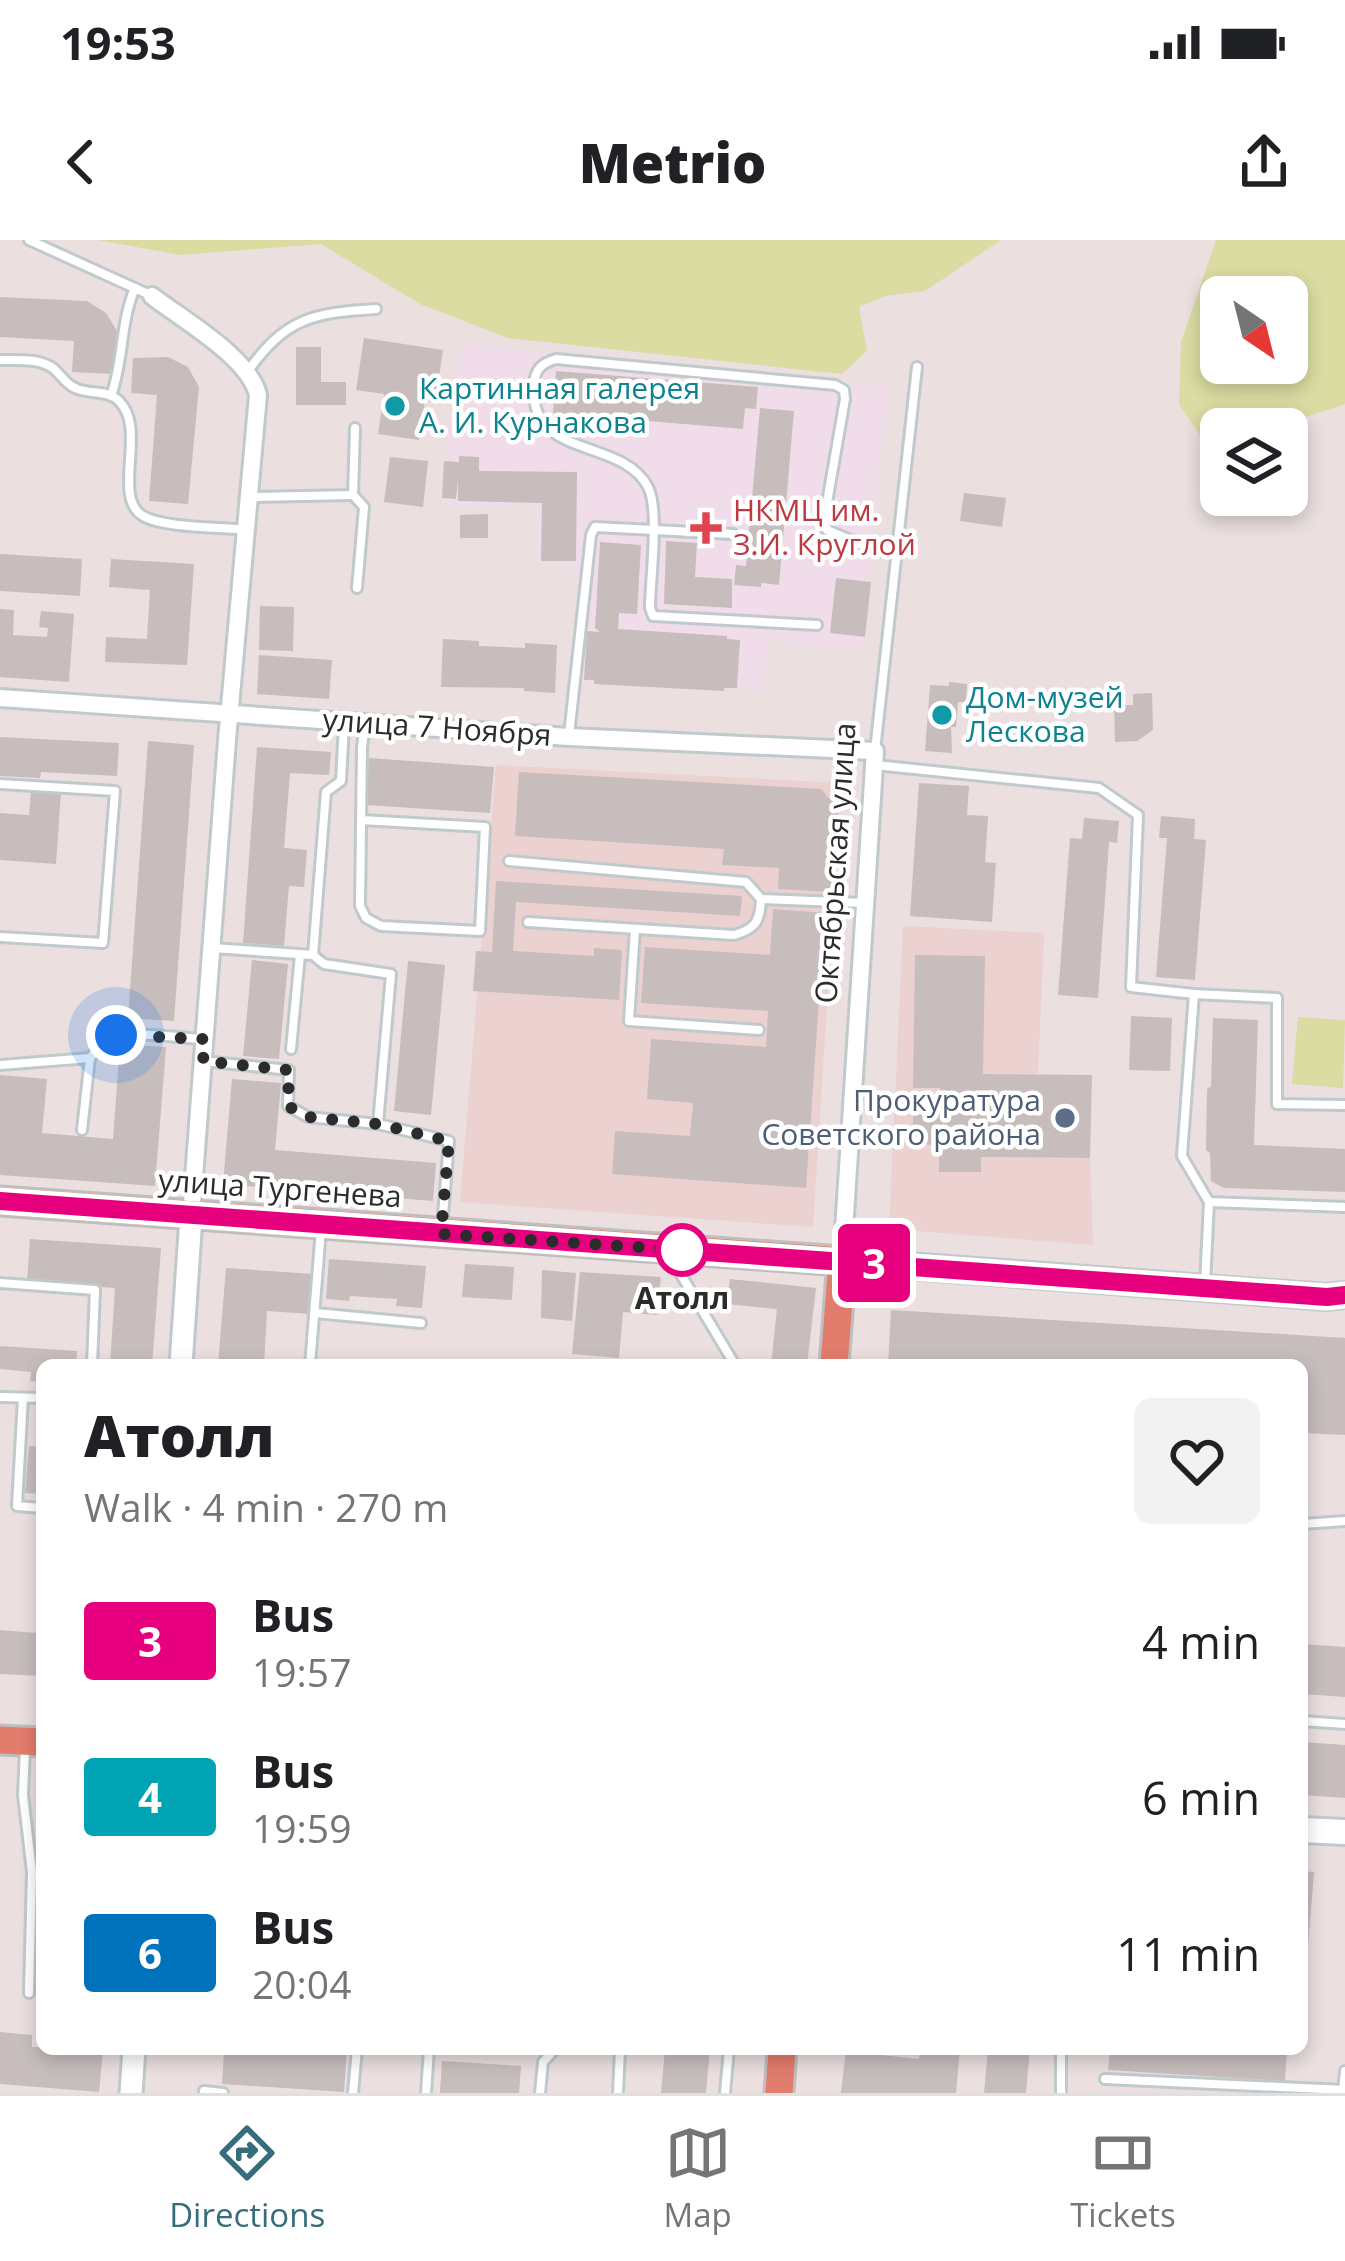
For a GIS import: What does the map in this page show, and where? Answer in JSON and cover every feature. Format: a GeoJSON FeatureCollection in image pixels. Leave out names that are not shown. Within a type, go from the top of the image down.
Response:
{"type":"FeatureCollection","features":[{"type":"Feature","properties":{"kind":"main road","name":"улица Тургенева"},"geometry":{"type":"LineString","coordinates":[[0,1201],[1345,1295]]}},
{"type":"Feature","properties":{"kind":"main road","name":"Октябрьская улица"},"geometry":{"type":"LineString","coordinates":[[834,1359],[842,1261]]}},
{"type":"Feature","properties":{"kind":"main road"},"geometry":{"type":"LineString","coordinates":[[1308,1830],[1345,1832]]}},
{"type":"Feature","properties":{"kind":"main road"},"geometry":{"type":"LineString","coordinates":[[779,2093],[782,2055]]}},
{"type":"Feature","properties":{"kind":"street"},"geometry":{"type":"LineString","coordinates":[[143,292],[248,371],[258,395],[181,1359]]}},
{"type":"Feature","properties":{"kind":"street","name":"улица 7 Ноября"},"geometry":{"type":"LineString","coordinates":[[0,698],[875,758]]}},
{"type":"Feature","properties":{"kind":"street","name":"Октябрьская улица"},"geometry":{"type":"LineString","coordinates":[[842,1261],[875,758]]}},
{"type":"Feature","properties":{"kind":"street"},"geometry":{"type":"LineString","coordinates":[[131,2093],[134,2055]]}},
{"type":"Feature","properties":{"kind":"lane"},"geometry":{"type":"LineString","coordinates":[[29,240],[143,292],[124,313],[119,374],[111,396]]}},
{"type":"Feature","properties":{"kind":"lane"},"geometry":{"type":"LineString","coordinates":[[248,371],[292,323],[331,312],[376,309]]}},
{"type":"Feature","properties":{"kind":"lane"},"geometry":{"type":"LineString","coordinates":[[0,359],[40,362],[51,366],[71,387],[121,402],[130,420],[130,494],[137,512],[146,518],[246,530]]}},
{"type":"Feature","properties":{"kind":"lane"},"geometry":{"type":"LineString","coordinates":[[818,625],[653,616],[652,496],[633,469],[546,428],[537,418],[532,405],[535,374],[543,363],[556,359],[844,390],[824,520],[827,530],[874,550],[895,553]]}},
{"type":"Feature","properties":{"kind":"lane","name":"Октябрьская улица"},"geometry":{"type":"LineString","coordinates":[[875,758],[917,367]]}},
{"type":"Feature","properties":{"kind":"lane"},"geometry":{"type":"LineString","coordinates":[[353,495],[355,428]]}},
{"type":"Feature","properties":{"kind":"lane"},"geometry":{"type":"LineString","coordinates":[[250,497],[353,495],[364,506],[357,588]]}},
{"type":"Feature","properties":{"kind":"lane"},"geometry":{"type":"LineString","coordinates":[[569,737],[595,527],[733,534]]}},
{"type":"Feature","properties":{"kind":"lane"},"geometry":{"type":"LineString","coordinates":[[313,956],[326,792],[341,781],[344,722]]}},
{"type":"Feature","properties":{"kind":"lane"},"geometry":{"type":"LineString","coordinates":[[362,820],[485,827],[480,931],[381,926],[366,918],[360,906],[362,820],[365,724]]}},
{"type":"Feature","properties":{"kind":"lane"},"geometry":{"type":"LineString","coordinates":[[875,758],[1099,788],[1138,815],[1131,987],[1277,998],[1277,1104],[1345,1106]]}},
{"type":"Feature","properties":{"kind":"lane"},"geometry":{"type":"LineString","coordinates":[[0,784],[115,790],[103,943],[0,937]]}},
{"type":"Feature","properties":{"kind":"lane"},"geometry":{"type":"LineString","coordinates":[[509,861],[746,882],[761,899],[760,918],[750,930],[734,934],[528,922]]}},
{"type":"Feature","properties":{"kind":"lane"},"geometry":{"type":"LineString","coordinates":[[761,899],[866,903]]}},
{"type":"Feature","properties":{"kind":"lane"},"geometry":{"type":"LineString","coordinates":[[635,929],[629,1021],[760,1030]]}},
{"type":"Feature","properties":{"kind":"lane"},"geometry":{"type":"LineString","coordinates":[[212,948],[313,956],[324,964],[392,974],[378,1124]]}},
{"type":"Feature","properties":{"kind":"lane"},"geometry":{"type":"LineString","coordinates":[[291,1049],[300,955]]}},
{"type":"Feature","properties":{"kind":"lane"},"geometry":{"type":"LineString","coordinates":[[1194,994],[1182,1156],[1209,1202],[1205,1285]]}},
{"type":"Feature","properties":{"kind":"lane"},"geometry":{"type":"LineString","coordinates":[[82,1130],[90,1058],[101,1043],[116,1035],[205,1039]]}},
{"type":"Feature","properties":{"kind":"lane"},"geometry":{"type":"LineString","coordinates":[[0,1065],[90,1058]]}},
{"type":"Feature","properties":{"kind":"lane"},"geometry":{"type":"LineString","coordinates":[[203,1061],[289,1070],[288,1106],[308,1117],[378,1124],[449,1141],[441,1234]]}},
{"type":"Feature","properties":{"kind":"lane"},"geometry":{"type":"LineString","coordinates":[[1209,1202],[1345,1207]]}},
{"type":"Feature","properties":{"kind":"lane"},"geometry":{"type":"LineString","coordinates":[[311,1359],[321,1226]]}},
{"type":"Feature","properties":{"kind":"lane"},"geometry":{"type":"LineString","coordinates":[[665,1249],[731,1359]]}},
{"type":"Feature","properties":{"kind":"lane"},"geometry":{"type":"LineString","coordinates":[[0,1283],[95,1290],[92,1359]]}},
{"type":"Feature","properties":{"kind":"lane"},"geometry":{"type":"LineString","coordinates":[[315,1313],[421,1323]]}},
{"type":"Feature","properties":{"kind":"lane"},"geometry":{"type":"LineString","coordinates":[[0,1397],[36,1399]]}},
{"type":"Feature","properties":{"kind":"lane"},"geometry":{"type":"LineString","coordinates":[[22,1398],[17,1506],[36,1508]]}},
{"type":"Feature","properties":{"kind":"lane"},"geometry":{"type":"LineString","coordinates":[[1308,1524],[1345,1521]]}},
{"type":"Feature","properties":{"kind":"lane"},"geometry":{"type":"LineString","coordinates":[[1308,1721],[1345,1724]]}},
{"type":"Feature","properties":{"kind":"lane"},"geometry":{"type":"LineString","coordinates":[[23,1741],[23,1795],[36,1922]]}},
{"type":"Feature","properties":{"kind":"lane"},"geometry":{"type":"LineString","coordinates":[[29,1993],[36,1942]]}},
{"type":"Feature","properties":{"kind":"lane"},"geometry":{"type":"LineString","coordinates":[[353,2093],[357,2055]]}},
{"type":"Feature","properties":{"kind":"lane"},"geometry":{"type":"LineString","coordinates":[[426,2093],[429,2055]]}},
{"type":"Feature","properties":{"kind":"lane"},"geometry":{"type":"LineString","coordinates":[[540,2093],[543,2062],[549,2055]]}},
{"type":"Feature","properties":{"kind":"lane"},"geometry":{"type":"LineString","coordinates":[[618,2093],[620,2055]]}},
{"type":"Feature","properties":{"kind":"lane"},"geometry":{"type":"LineString","coordinates":[[725,2093],[728,2055]]}},
{"type":"Feature","properties":{"kind":"lane"},"geometry":{"type":"LineString","coordinates":[[1061,2055],[1061,2093]]}},
{"type":"Feature","properties":{"kind":"lane"},"geometry":{"type":"LineString","coordinates":[[1105,2079],[1344,2091],[1345,2072]]}},
{"type":"Feature","properties":{"kind":"lane"},"geometry":{"type":"LineString","coordinates":[[204,2091],[223,2093]]}},
{"type":"Feature","properties":{"kind":"shaded area","name":"НКМЦ им. З.И. Круглой"},"geometry":{"type":"Polygon","coordinates":[[[462,345],[887,385],[863,649],[769,641],[763,691],[582,684],[592,575],[574,574],[573,565],[538,563],[536,506],[442,505],[462,345]]]}},
{"type":"Feature","properties":{"kind":"shaded area"},"geometry":{"type":"Polygon","coordinates":[[[496,765],[841,783],[813,1227],[460,1202],[496,765]]]}},
{"type":"Feature","properties":{"kind":"shaded area"},"geometry":{"type":"Polygon","coordinates":[[[903,926],[1044,933],[1038,1074],[983,1074],[982,1157],[1090,1158],[1093,1245],[889,1229],[903,926]]]}},
{"type":"Feature","properties":{"kind":"green space"},"geometry":{"type":"Polygon","coordinates":[[[98,240],[1001,240],[925,291],[885,296],[859,307],[867,351],[842,374],[508,338],[420,304],[321,244],[180,255],[98,240]]]}},
{"type":"Feature","properties":{"kind":"green space"},"geometry":{"type":"Polygon","coordinates":[[[1216,240],[1345,240],[1345,404],[1308,416],[1308,408],[1200,408],[1200,435],[1179,404],[1181,342],[1200,287],[1200,384],[1308,384],[1308,276],[1204,276],[1216,240]]]}},
{"type":"Feature","properties":{"kind":"green space"},"geometry":{"type":"Polygon","coordinates":[[[1298,1017],[1345,1020],[1343,1088],[1292,1084],[1298,1017]]]}},
{"type":"Feature","properties":{"kind":"building"},"geometry":{"type":"Polygon","coordinates":[[[0,297],[87,301],[106,313],[117,331],[114,374],[72,372],[74,341],[0,337],[0,297]]]}},
{"type":"Feature","properties":{"kind":"building"},"geometry":{"type":"Polygon","coordinates":[[[364,338],[443,350],[435,403],[425,401],[419,440],[378,434],[384,394],[356,390],[364,338]]]}},
{"type":"Feature","properties":{"kind":"building"},"geometry":{"type":"Polygon","coordinates":[[[296,347],[321,347],[321,382],[346,382],[346,405],[296,405],[296,347]]]}},
{"type":"Feature","properties":{"kind":"building"},"geometry":{"type":"Polygon","coordinates":[[[168,357],[188,367],[199,387],[188,504],[149,501],[157,395],[131,393],[133,358],[168,357]]]}},
{"type":"Feature","properties":{"kind":"building"},"geometry":{"type":"Polygon","coordinates":[[[556,371],[758,387],[756,409],[745,408],[743,429],[553,413],[556,371]]]}},
{"type":"Feature","properties":{"kind":"building"},"geometry":{"type":"Polygon","coordinates":[[[760,408],[794,411],[779,585],[761,583],[761,587],[734,585],[736,565],[746,566],[760,408]]]}},
{"type":"Feature","properties":{"kind":"building"},"geometry":{"type":"Polygon","coordinates":[[[459,456],[479,457],[479,471],[577,472],[576,561],[541,561],[542,503],[458,501],[458,480],[456,499],[442,498],[444,461],[459,462],[459,456]]]}},
{"type":"Feature","properties":{"kind":"building"},"geometry":{"type":"Polygon","coordinates":[[[390,457],[428,461],[423,507],[384,502],[390,457]]]}},
{"type":"Feature","properties":{"kind":"building"},"geometry":{"type":"Polygon","coordinates":[[[964,493],[1006,498],[1002,527],[960,521],[964,493]]]}},
{"type":"Feature","properties":{"kind":"building"},"geometry":{"type":"Polygon","coordinates":[[[488,514],[488,538],[460,538],[460,515],[488,514]]]}},
{"type":"Feature","properties":{"kind":"building"},"geometry":{"type":"Polygon","coordinates":[[[666,541],[697,543],[695,577],[732,579],[732,608],[664,604],[666,541]]]}},
{"type":"Feature","properties":{"kind":"building"},"geometry":{"type":"Polygon","coordinates":[[[600,542],[641,545],[637,614],[619,613],[618,629],[740,640],[737,688],[724,691],[584,680],[587,631],[600,632],[595,628],[600,542]]]}},
{"type":"Feature","properties":{"kind":"building"},"geometry":{"type":"Polygon","coordinates":[[[0,554],[82,559],[80,596],[0,591],[0,554]]]}},
{"type":"Feature","properties":{"kind":"building"},"geometry":{"type":"Polygon","coordinates":[[[111,559],[194,564],[187,665],[105,662],[106,637],[147,639],[150,590],[109,587],[111,559]]]}},
{"type":"Feature","properties":{"kind":"building"},"geometry":{"type":"Polygon","coordinates":[[[836,578],[871,582],[865,637],[830,633],[836,578]]]}},
{"type":"Feature","properties":{"kind":"building"},"geometry":{"type":"Polygon","coordinates":[[[260,606],[294,607],[293,651],[259,650],[260,606]]]}},
{"type":"Feature","properties":{"kind":"building"},"geometry":{"type":"Polygon","coordinates":[[[0,609],[14,610],[13,635],[47,637],[48,628],[39,627],[41,611],[74,614],[69,682],[0,677],[0,609]]]}},
{"type":"Feature","properties":{"kind":"building"},"geometry":{"type":"Polygon","coordinates":[[[443,639],[479,641],[479,646],[557,645],[555,693],[441,687],[443,639]]]}},
{"type":"Feature","properties":{"kind":"building"},"geometry":{"type":"Polygon","coordinates":[[[259,655],[332,660],[329,699],[257,694],[259,655]]]}},
{"type":"Feature","properties":{"kind":"building","name":"Дом-музей Лескова"},"geometry":{"type":"Polygon","coordinates":[[[949,682],[967,684],[966,702],[958,702],[956,727],[951,727],[952,753],[925,751],[930,685],[949,686],[949,682]]]}},
{"type":"Feature","properties":{"kind":"building"},"geometry":{"type":"Polygon","coordinates":[[[1152,693],[1153,730],[1137,741],[1115,742],[1114,705],[1133,705],[1133,694],[1152,693]]]}},
{"type":"Feature","properties":{"kind":"building"},"geometry":{"type":"Polygon","coordinates":[[[0,737],[119,743],[117,776],[41,772],[40,778],[0,776],[0,737]]]}},
{"type":"Feature","properties":{"kind":"building"},"geometry":{"type":"Polygon","coordinates":[[[148,741],[194,745],[174,1021],[128,1018],[148,741]]]}},
{"type":"Feature","properties":{"kind":"building"},"geometry":{"type":"Polygon","coordinates":[[[257,747],[331,752],[329,775],[290,773],[284,848],[307,850],[304,887],[289,886],[284,946],[243,943],[257,747]]]}},
{"type":"Feature","properties":{"kind":"building"},"geometry":{"type":"Polygon","coordinates":[[[369,758],[494,767],[490,813],[366,805],[369,758]]]}},
{"type":"Feature","properties":{"kind":"building"},"geometry":{"type":"Polygon","coordinates":[[[519,772],[821,789],[838,809],[833,892],[778,889],[779,868],[722,865],[724,849],[515,836],[519,772]]]}},
{"type":"Feature","properties":{"kind":"building"},"geometry":{"type":"Polygon","coordinates":[[[919,783],[969,786],[967,815],[988,816],[985,862],[996,863],[992,922],[910,916],[919,783]]]}},
{"type":"Feature","properties":{"kind":"building"},"geometry":{"type":"Polygon","coordinates":[[[31,791],[61,793],[56,864],[0,860],[0,813],[29,815],[31,791]]]}},
{"type":"Feature","properties":{"kind":"building"},"geometry":{"type":"Polygon","coordinates":[[[1161,816],[1195,819],[1194,839],[1206,840],[1195,980],[1156,977],[1167,838],[1159,838],[1161,816]]]}},
{"type":"Feature","properties":{"kind":"building"},"geometry":{"type":"Polygon","coordinates":[[[1084,818],[1119,821],[1117,843],[1109,842],[1098,998],[1058,995],[1070,838],[1082,839],[1084,818]]]}},
{"type":"Feature","properties":{"kind":"building"},"geometry":{"type":"Polygon","coordinates":[[[496,881],[742,896],[740,916],[516,902],[513,951],[594,956],[594,948],[622,950],[619,1000],[473,991],[476,951],[492,952],[496,881]]]}},
{"type":"Feature","properties":{"kind":"building"},"geometry":{"type":"Polygon","coordinates":[[[773,909],[825,913],[806,1188],[612,1174],[615,1131],[690,1136],[693,1103],[647,1099],[651,1039],[766,1047],[768,1011],[641,1003],[645,947],[770,955],[773,909]]]}},
{"type":"Feature","properties":{"kind":"building"},"geometry":{"type":"Polygon","coordinates":[[[915,955],[985,956],[983,1074],[1092,1075],[1090,1158],[981,1157],[981,1172],[939,1172],[939,1145],[913,1144],[913,1111],[940,1111],[940,1088],[913,1088],[915,955]]]}},
{"type":"Feature","properties":{"kind":"building"},"geometry":{"type":"Polygon","coordinates":[[[252,960],[288,964],[279,1059],[243,1056],[252,960]]]}},
{"type":"Feature","properties":{"kind":"building"},"geometry":{"type":"Polygon","coordinates":[[[408,961],[445,965],[431,1115],[394,1111],[408,961]]]}},
{"type":"Feature","properties":{"kind":"building"},"geometry":{"type":"Polygon","coordinates":[[[1131,1016],[1172,1018],[1170,1071],[1129,1070],[1131,1016]]]}},
{"type":"Feature","properties":{"kind":"building"},"geometry":{"type":"Polygon","coordinates":[[[1213,1018],[1258,1020],[1254,1145],[1345,1149],[1345,1192],[1224,1188],[1211,1181],[1206,1150],[1213,1018]]]}},
{"type":"Feature","properties":{"kind":"building"},"geometry":{"type":"Polygon","coordinates":[[[120,1044],[166,1047],[155,1186],[0,1175],[0,1075],[47,1079],[42,1133],[113,1139],[120,1044]]]}},
{"type":"Feature","properties":{"kind":"building"},"geometry":{"type":"Polygon","coordinates":[[[232,1079],[281,1083],[275,1150],[436,1163],[433,1201],[223,1184],[232,1079]]]}},
{"type":"Feature","properties":{"kind":"building"},"geometry":{"type":"Polygon","coordinates":[[[30,1239],[161,1248],[152,1359],[110,1359],[115,1288],[27,1282],[30,1239]]]}},
{"type":"Feature","properties":{"kind":"building"},"geometry":{"type":"Polygon","coordinates":[[[329,1259],[426,1266],[422,1308],[396,1306],[397,1299],[326,1299],[329,1259]]]}},
{"type":"Feature","properties":{"kind":"building"},"geometry":{"type":"Polygon","coordinates":[[[465,1264],[514,1267],[512,1300],[462,1297],[465,1264]]]}},
{"type":"Feature","properties":{"kind":"building"},"geometry":{"type":"Polygon","coordinates":[[[226,1268],[313,1274],[311,1314],[267,1311],[264,1359],[218,1359],[226,1268]]]}},
{"type":"Feature","properties":{"kind":"building"},"geometry":{"type":"Polygon","coordinates":[[[542,1270],[576,1273],[572,1321],[541,1318],[542,1270]]]}},
{"type":"Feature","properties":{"kind":"building"},"geometry":{"type":"Polygon","coordinates":[[[580,1272],[661,1277],[657,1315],[623,1312],[619,1358],[572,1354],[580,1272]]]}},
{"type":"Feature","properties":{"kind":"building"},"geometry":{"type":"Polygon","coordinates":[[[730,1279],[816,1288],[808,1359],[772,1359],[777,1309],[727,1304],[730,1279]]]}},
{"type":"Feature","properties":{"kind":"building"},"geometry":{"type":"Polygon","coordinates":[[[891,1310],[1345,1338],[1345,1435],[1308,1433],[1308,1359],[888,1359],[891,1310]]]}},
{"type":"Feature","properties":{"kind":"building"},"geometry":{"type":"Polygon","coordinates":[[[0,1346],[77,1351],[76,1359],[36,1359],[36,1382],[30,1381],[31,1372],[0,1369],[0,1346]]]}},
{"type":"Feature","properties":{"kind":"building"},"geometry":{"type":"Polygon","coordinates":[[[29,1446],[36,1447],[36,1494],[25,1493],[29,1446]]]}},
{"type":"Feature","properties":{"kind":"building"},"geometry":{"type":"Polygon","coordinates":[[[0,1630],[36,1633],[36,1676],[0,1674],[0,1630]]]}},
{"type":"Feature","properties":{"kind":"building"},"geometry":{"type":"Polygon","coordinates":[[[1308,1644],[1345,1647],[1345,1697],[1308,1694],[1308,1644]]]}},
{"type":"Feature","properties":{"kind":"building"},"geometry":{"type":"Polygon","coordinates":[[[1308,1742],[1345,1745],[1345,1798],[1308,1795],[1308,1742]]]}},
{"type":"Feature","properties":{"kind":"building"},"geometry":{"type":"Polygon","coordinates":[[[1308,1872],[1314,1872],[1308,1946],[1308,1872]]]}},
{"type":"Feature","properties":{"kind":"building"},"geometry":{"type":"Polygon","coordinates":[[[0,2032],[32,2035],[36,2055],[102,2055],[99,2092],[0,2084],[0,2032]]]}},
{"type":"Feature","properties":{"kind":"building"},"geometry":{"type":"Polygon","coordinates":[[[224,2055],[347,2055],[344,2092],[222,2084],[224,2055]]]}},
{"type":"Feature","properties":{"kind":"building"},"geometry":{"type":"Polygon","coordinates":[[[664,2055],[709,2055],[706,2093],[661,2093],[664,2055]]]}},
{"type":"Feature","properties":{"kind":"building"},"geometry":{"type":"Polygon","coordinates":[[[845,2055],[919,2059],[919,2055],[959,2055],[956,2093],[841,2093],[845,2055]]]}},
{"type":"Feature","properties":{"kind":"building"},"geometry":{"type":"Polygon","coordinates":[[[987,2055],[1029,2055],[1026,2093],[984,2093],[987,2055]]]}},
{"type":"Feature","properties":{"kind":"building"},"geometry":{"type":"Polygon","coordinates":[[[1109,2055],[1287,2055],[1285,2081],[1108,2070],[1109,2055]]]}},
{"type":"Feature","properties":{"kind":"building"},"geometry":{"type":"Polygon","coordinates":[[[442,2061],[521,2066],[519,2093],[440,2093],[442,2061]]]}},
{"type":"Feature","properties":{"kind":"bus line","name":"3"},"geometry":{"type":"LineString","coordinates":[[0,1201],[1345,1295]]}},
{"type":"Feature","properties":{"kind":"place","name":"Картинная галерея А. И. Курнакова"},"geometry":{"type":"Point","coordinates":[395,406]}},
{"type":"Feature","properties":{"kind":"place","name":"НКМЦ им. З.И. Круглой"},"geometry":{"type":"Point","coordinates":[706,528]}},
{"type":"Feature","properties":{"kind":"place","name":"Дом-музей Лескова"},"geometry":{"type":"Point","coordinates":[942,715]}},
{"type":"Feature","properties":{"kind":"place","name":"Прокуратура Советского района"},"geometry":{"type":"Point","coordinates":[1065,1118]}},
{"type":"Feature","properties":{"kind":"place","name":"Атолл"},"geometry":{"type":"Point","coordinates":[682,1250]}},
{"type":"Feature","properties":{"kind":"route"},"geometry":{"type":"LineString","coordinates":[[116,1035],[205,1039],[203,1061],[289,1070],[288,1106],[308,1117],[378,1124],[449,1141],[441,1234],[682,1250]]}}]}
